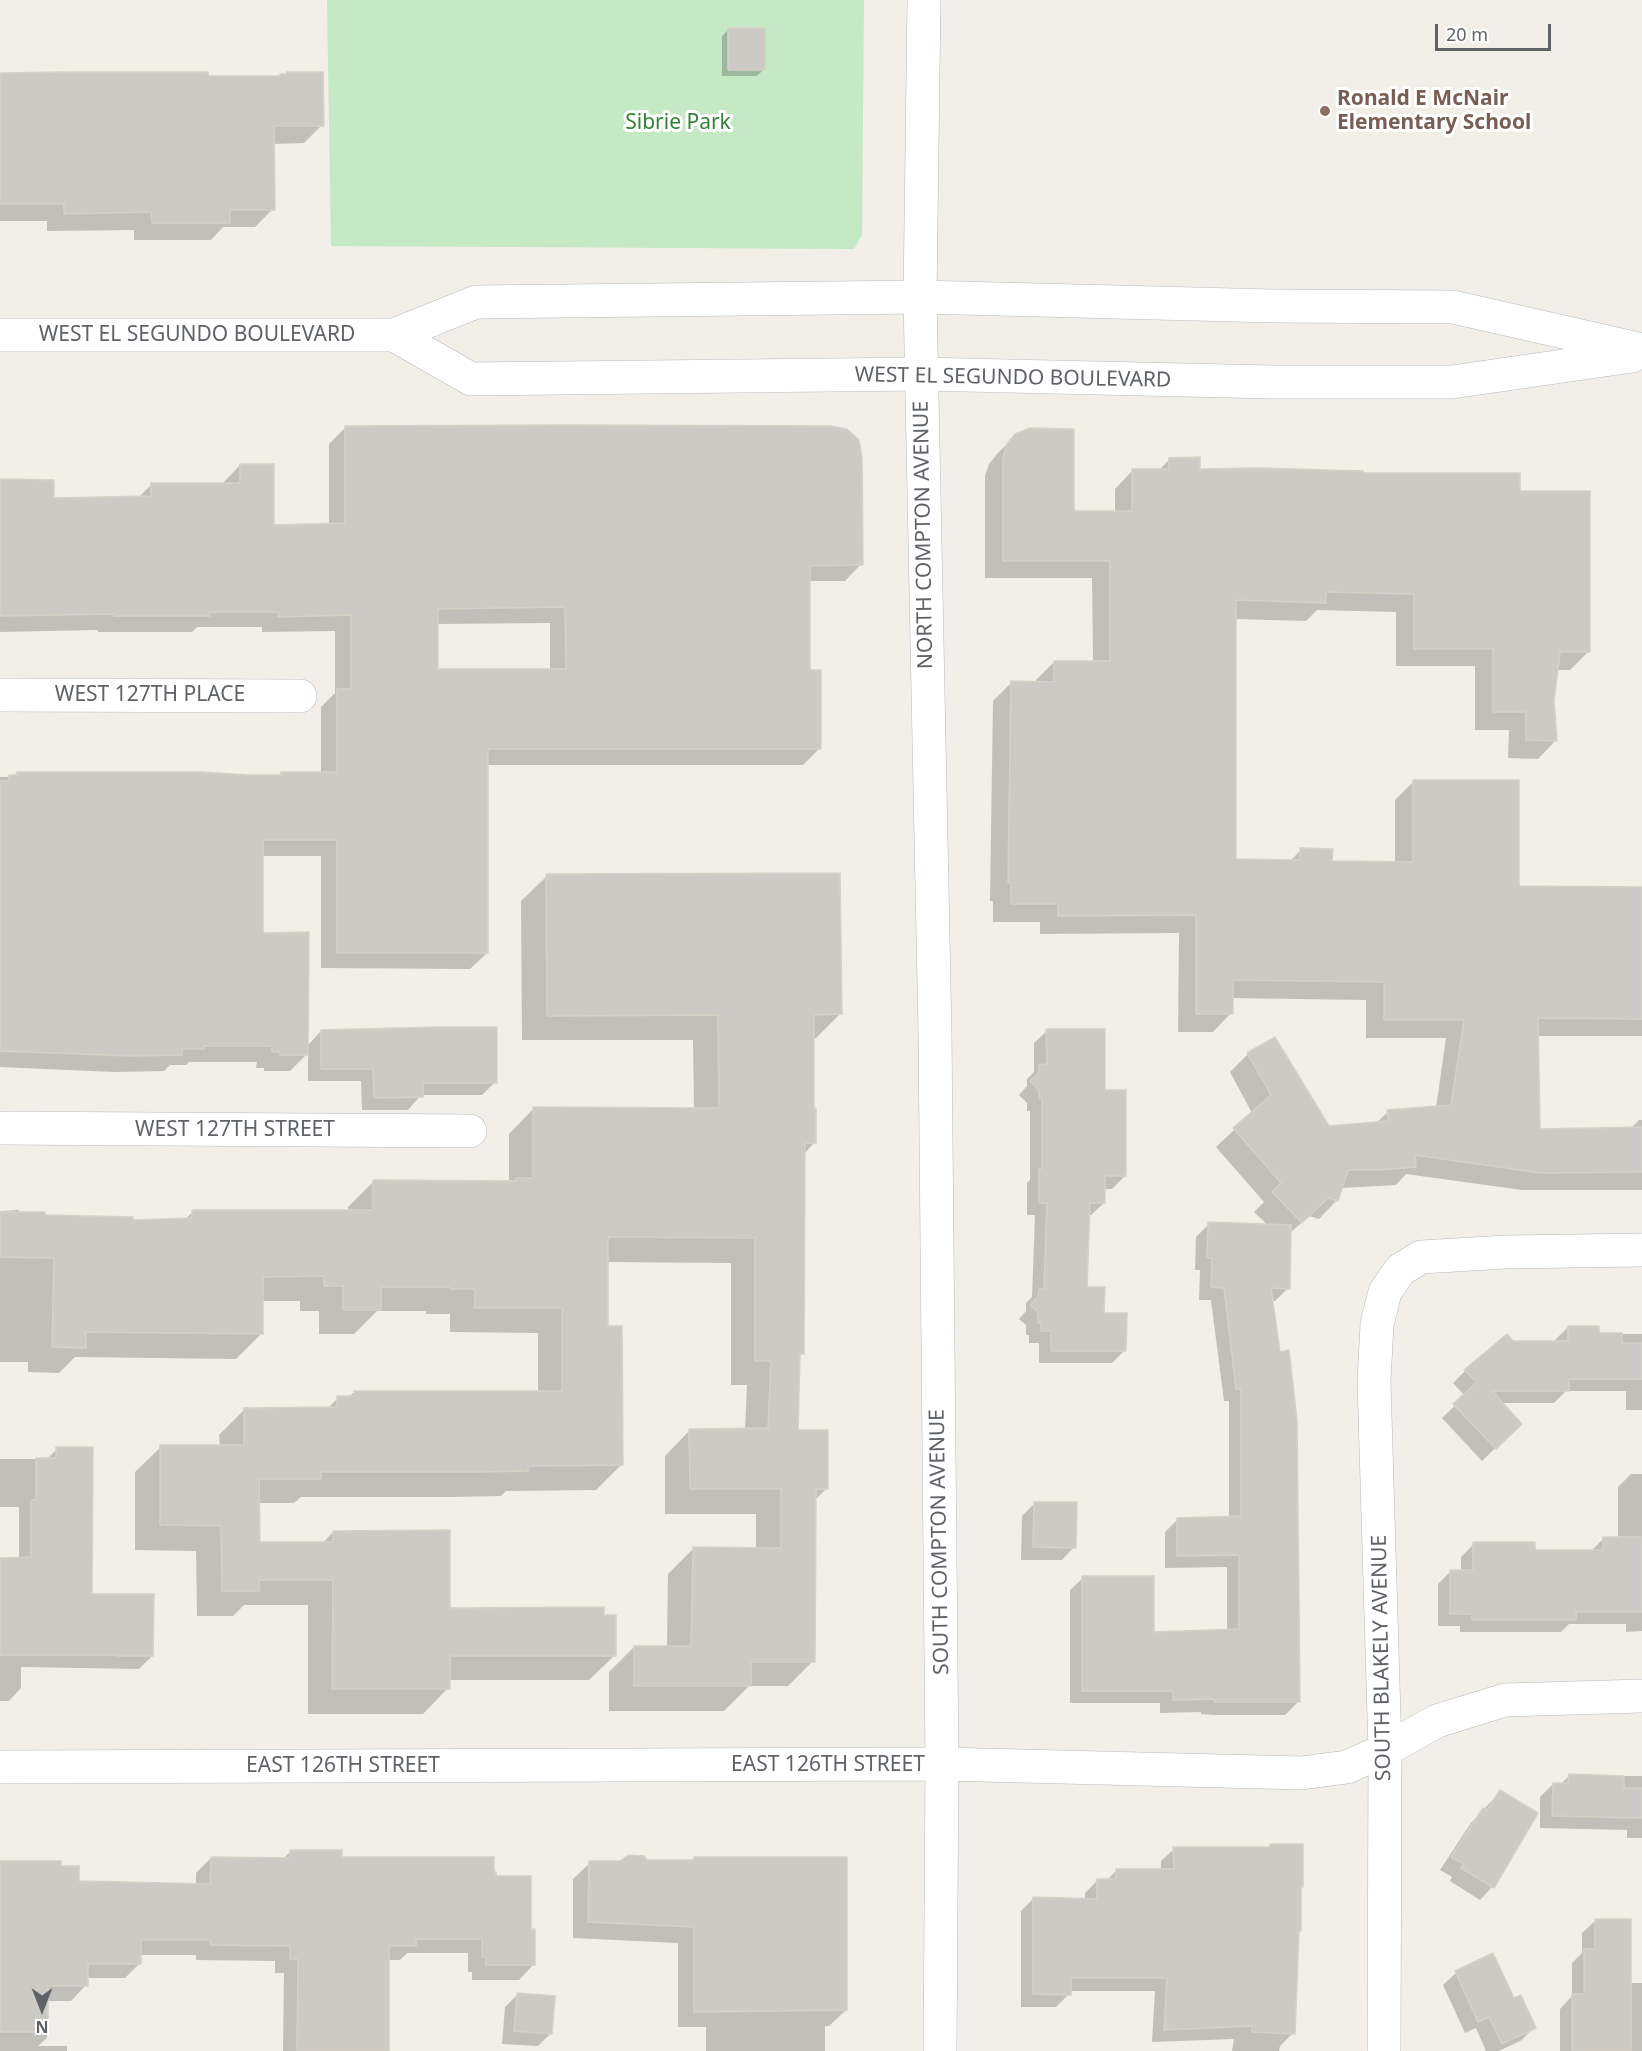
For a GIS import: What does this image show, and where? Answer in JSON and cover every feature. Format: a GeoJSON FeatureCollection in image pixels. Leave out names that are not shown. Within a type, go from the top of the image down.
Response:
{"type":"FeatureCollection","features":[{"type":"Feature","properties":{"kind":"main road","name":"NORTH COMPTON AVENUE"},"geometry":{"type":"LineString","coordinates":[[924,0],[920,297],[935,1034]]}},
{"type":"Feature","properties":{"kind":"main road","name":"WEST EL SEGUNDO BOULEVARD"},"geometry":{"type":"LineString","coordinates":[[0,335],[394,335],[476,302],[920,297],[1273,306],[1453,307],[1642,352]]}},
{"type":"Feature","properties":{"kind":"main road","name":"WEST EL SEGUNDO BOULEVARD"},"geometry":{"type":"LineString","coordinates":[[394,335],[471,379],[921,374],[1273,382],[1452,382],[1642,352]]}},
{"type":"Feature","properties":{"kind":"main road","name":"WEST 127TH PLACE"},"geometry":{"type":"LineString","coordinates":[[0,694],[300,696]]}},
{"type":"Feature","properties":{"kind":"main road","name":"SOUTH COMPTON AVENUE"},"geometry":{"type":"LineString","coordinates":[[935,1034],[942,1764],[940,2051]]}},
{"type":"Feature","properties":{"kind":"main road","name":"WEST 127TH STREET"},"geometry":{"type":"LineString","coordinates":[[0,1128],[470,1131]]}},
{"type":"Feature","properties":{"kind":"main road","name":"SOUTH BLAKELY AVENUE"},"geometry":{"type":"LineString","coordinates":[[1384,2051],[1385,1750],[1374,1381],[1377,1324],[1385,1292],[1400,1270],[1421,1257],[1506,1252],[1642,1250]]}},
{"type":"Feature","properties":{"kind":"main road","name":"EAST 126TH STREET"},"geometry":{"type":"LineString","coordinates":[[0,1767],[942,1764],[1301,1773],[1347,1767],[1385,1750],[1437,1721],[1505,1701],[1642,1696]]}},
{"type":"Feature","properties":{"kind":"green space","name":"Sibrie Park"},"geometry":{"type":"Polygon","coordinates":[[[327,0],[864,0],[862,235],[854,249],[331,246],[327,0]]]}},
{"type":"Feature","properties":{"kind":"building"},"geometry":{"type":"Polygon","coordinates":[[[728,28],[765,28],[765,70],[728,70],[728,28]]]}},
{"type":"Feature","properties":{"kind":"building"},"geometry":{"type":"Polygon","coordinates":[[[208,72],[208,76],[280,76],[287,72],[323,72],[324,126],[274,126],[275,210],[230,210],[230,223],[152,223],[151,212],[64,214],[64,204],[0,204],[0,73],[208,72]]]}},
{"type":"Feature","properties":{"kind":"building"},"geometry":{"type":"Polygon","coordinates":[[[345,426],[831,426],[847,429],[859,440],[862,458],[863,565],[810,566],[810,670],[821,670],[821,749],[488,749],[488,953],[337,953],[337,840],[263,840],[263,933],[309,932],[308,1055],[280,1055],[280,1052],[272,1052],[272,1046],[204,1046],[204,1049],[182,1049],[182,1055],[131,1056],[0,1051],[0,781],[9,781],[9,775],[17,775],[17,772],[199,772],[281,775],[281,772],[337,772],[337,689],[351,689],[351,615],[278,617],[278,612],[210,612],[210,616],[114,616],[114,614],[0,616],[0,479],[54,480],[54,498],[151,496],[151,483],[240,483],[240,464],[274,464],[274,525],[345,523],[345,426]],[[565,607],[438,609],[438,669],[566,669],[565,607]]]}},
{"type":"Feature","properties":{"kind":"building"},"geometry":{"type":"Polygon","coordinates":[[[1030,428],[1074,429],[1074,511],[1132,511],[1132,469],[1169,469],[1169,458],[1200,457],[1200,469],[1257,468],[1363,471],[1363,473],[1520,473],[1520,491],[1590,491],[1590,652],[1560,652],[1554,701],[1557,741],[1526,740],[1526,712],[1493,712],[1493,649],[1414,649],[1414,594],[1326,592],[1326,603],[1236,600],[1236,859],[1300,860],[1300,848],[1333,849],[1332,861],[1413,862],[1413,780],[1519,780],[1519,886],[1642,887],[1642,1019],[1538,1018],[1540,1129],[1642,1127],[1642,1172],[1541,1173],[1415,1155],[1416,1167],[1348,1170],[1338,1201],[1328,1198],[1302,1223],[1272,1192],[1281,1183],[1233,1128],[1271,1095],[1247,1053],[1275,1037],[1329,1126],[1388,1121],[1387,1110],[1451,1105],[1464,1020],[1384,1020],[1384,982],[1233,980],[1233,1014],[1196,1014],[1196,915],[1058,916],[1058,904],[1011,904],[1011,883],[1008,882],[1011,681],[1054,682],[1054,661],[1110,661],[1110,561],[1003,561],[1003,457],[1007,444],[1015,434],[1030,428]]]}},
{"type":"Feature","properties":{"kind":"building"},"geometry":{"type":"Polygon","coordinates":[[[840,873],[842,1014],[814,1015],[816,1143],[805,1143],[804,1354],[800,1354],[798,1430],[828,1430],[828,1489],[816,1489],[815,1662],[751,1662],[751,1686],[634,1686],[634,1646],[691,1646],[693,1547],[781,1548],[781,1489],[690,1489],[689,1429],[768,1428],[771,1361],[755,1361],[755,1238],[608,1237],[608,1326],[622,1326],[623,1465],[528,1466],[528,1471],[321,1472],[321,1479],[259,1479],[260,1542],[333,1542],[333,1531],[450,1530],[450,1608],[604,1607],[604,1615],[616,1615],[616,1656],[450,1656],[450,1689],[332,1689],[333,1580],[259,1580],[259,1591],[222,1591],[221,1526],[160,1525],[160,1445],[244,1445],[244,1408],[337,1407],[337,1396],[354,1396],[354,1391],[562,1391],[562,1308],[475,1308],[475,1289],[381,1287],[381,1310],[343,1310],[343,1286],[324,1286],[324,1276],[263,1277],[263,1334],[86,1332],[86,1348],[52,1347],[54,1258],[0,1257],[0,1212],[133,1217],[133,1220],[192,1218],[192,1210],[373,1210],[373,1180],[516,1181],[516,1178],[533,1178],[533,1107],[719,1108],[718,1015],[547,1016],[546,874],[840,873]]]}},
{"type":"Feature","properties":{"kind":"building"},"geometry":{"type":"Polygon","coordinates":[[[497,1027],[497,1083],[423,1083],[423,1097],[374,1098],[373,1069],[321,1069],[321,1030],[497,1027]]]}},
{"type":"Feature","properties":{"kind":"building"},"geometry":{"type":"Polygon","coordinates":[[[1046,1029],[1105,1029],[1105,1090],[1126,1090],[1126,1176],[1105,1176],[1105,1203],[1090,1203],[1087,1287],[1105,1287],[1104,1313],[1127,1313],[1126,1351],[1051,1351],[1051,1331],[1041,1331],[1038,1312],[1030,1305],[1038,1297],[1039,1289],[1044,1289],[1047,1203],[1039,1203],[1039,1169],[1042,1169],[1042,1099],[1039,1099],[1039,1090],[1030,1081],[1039,1073],[1039,1065],[1047,1064],[1046,1029]]]}},
{"type":"Feature","properties":{"kind":"building"},"geometry":{"type":"Polygon","coordinates":[[[1208,1222],[1291,1225],[1290,1289],[1271,1288],[1280,1352],[1289,1350],[1297,1420],[1300,1702],[1173,1700],[1173,1691],[1082,1691],[1082,1576],[1154,1576],[1154,1632],[1239,1629],[1239,1555],[1177,1556],[1177,1518],[1241,1516],[1241,1389],[1236,1389],[1224,1288],[1211,1287],[1212,1258],[1207,1258],[1208,1222]]]}},
{"type":"Feature","properties":{"kind":"building"},"geometry":{"type":"Polygon","coordinates":[[[1568,1326],[1599,1326],[1599,1333],[1622,1333],[1622,1343],[1642,1343],[1642,1379],[1569,1379],[1569,1391],[1492,1391],[1522,1424],[1496,1449],[1453,1404],[1477,1382],[1464,1370],[1507,1334],[1513,1341],[1568,1341],[1568,1326]]]}},
{"type":"Feature","properties":{"kind":"building"},"geometry":{"type":"Polygon","coordinates":[[[56,1447],[93,1447],[92,1594],[154,1594],[153,1656],[0,1655],[0,1558],[31,1557],[31,1500],[36,1500],[36,1458],[56,1458],[56,1447]]]}},
{"type":"Feature","properties":{"kind":"building"},"geometry":{"type":"Polygon","coordinates":[[[1034,1502],[1077,1502],[1076,1548],[1033,1547],[1034,1502]]]}},
{"type":"Feature","properties":{"kind":"building"},"geometry":{"type":"Polygon","coordinates":[[[1603,1537],[1642,1537],[1642,1612],[1576,1612],[1576,1620],[1472,1620],[1472,1614],[1450,1614],[1450,1570],[1473,1570],[1473,1542],[1535,1542],[1535,1550],[1603,1550],[1603,1537]]]}},
{"type":"Feature","properties":{"kind":"building"},"geometry":{"type":"Polygon","coordinates":[[[1569,1774],[1624,1776],[1624,1788],[1642,1788],[1642,1818],[1552,1816],[1553,1783],[1568,1783],[1569,1774]]]}},
{"type":"Feature","properties":{"kind":"building"},"geometry":{"type":"Polygon","coordinates":[[[1500,1790],[1538,1813],[1494,1888],[1461,1868],[1464,1864],[1451,1857],[1483,1808],[1487,1810],[1500,1790]]]}},
{"type":"Feature","properties":{"kind":"building"},"geometry":{"type":"Polygon","coordinates":[[[1270,1844],[1303,1844],[1303,1887],[1301,1887],[1295,2034],[1252,2032],[1252,2026],[1164,2030],[1167,1978],[1071,1978],[1071,1995],[1033,1994],[1033,1897],[1097,1899],[1097,1879],[1116,1879],[1116,1869],[1174,1869],[1173,1847],[1270,1847],[1270,1844]]]}},
{"type":"Feature","properties":{"kind":"building"},"geometry":{"type":"Polygon","coordinates":[[[290,1850],[342,1850],[342,1857],[494,1857],[496,1876],[531,1876],[531,1929],[535,1929],[535,1965],[486,1965],[486,1957],[482,1957],[482,1939],[416,1939],[416,1946],[389,1946],[389,2051],[297,2051],[298,1959],[290,1959],[290,1946],[210,1945],[210,1940],[141,1940],[141,1964],[88,1964],[88,1986],[48,1986],[48,2032],[0,2032],[0,1861],[61,1861],[61,1866],[79,1866],[79,1881],[210,1884],[211,1857],[290,1858],[290,1850]]]}},
{"type":"Feature","properties":{"kind":"building"},"geometry":{"type":"Polygon","coordinates":[[[629,1855],[644,1856],[647,1860],[694,1860],[694,1857],[847,1857],[847,2010],[694,2012],[694,1927],[588,1922],[589,1861],[620,1861],[629,1855]]]}},
{"type":"Feature","properties":{"kind":"building"},"geometry":{"type":"Polygon","coordinates":[[[1595,1919],[1631,1919],[1631,2051],[1572,2051],[1572,1994],[1584,1994],[1584,1949],[1595,1949],[1595,1919]]]}},
{"type":"Feature","properties":{"kind":"building"},"geometry":{"type":"Polygon","coordinates":[[[1493,1953],[1514,1998],[1521,1995],[1536,2028],[1502,2044],[1489,2017],[1478,2022],[1455,1971],[1493,1953]]]}},
{"type":"Feature","properties":{"kind":"building"},"geometry":{"type":"Polygon","coordinates":[[[517,1993],[555,1996],[552,2034],[514,2031],[517,1993]]]}},
{"type":"Feature","properties":{"kind":"place","name":"Ronald E McNair Elementary School"},"geometry":{"type":"Point","coordinates":[1325,111]}}]}
